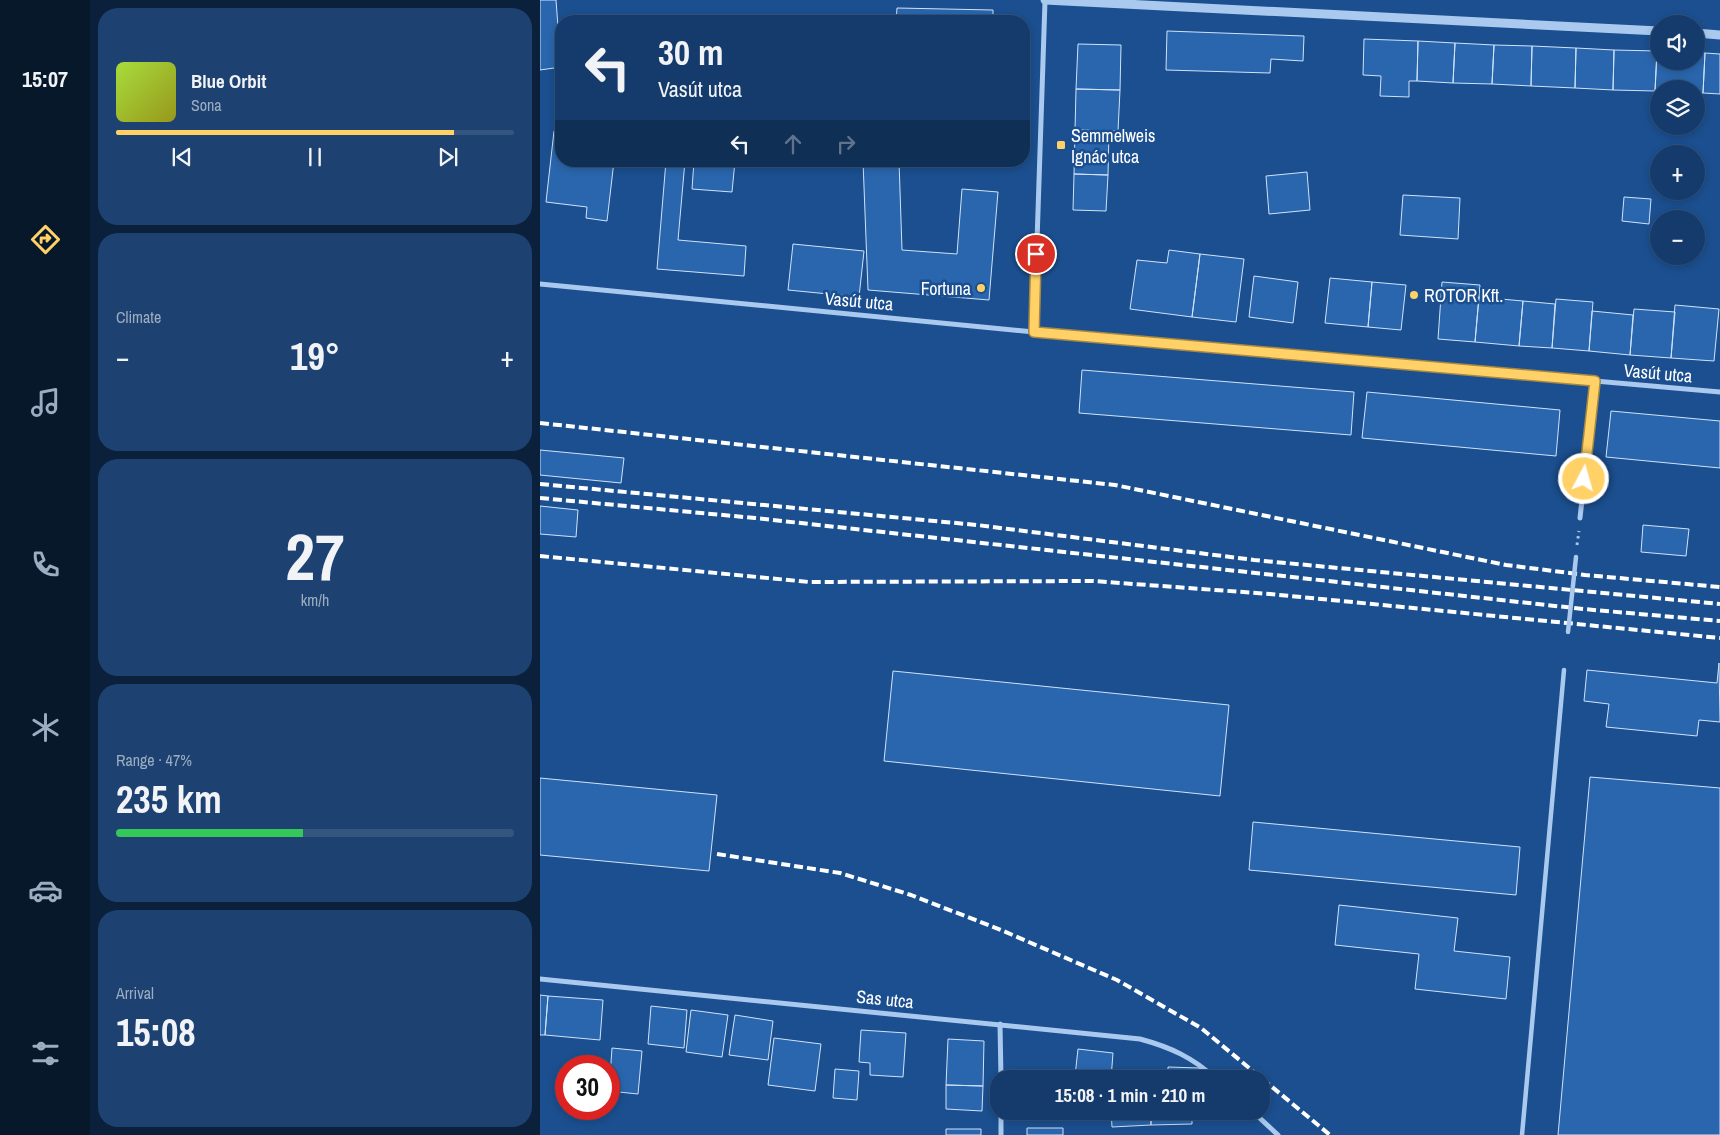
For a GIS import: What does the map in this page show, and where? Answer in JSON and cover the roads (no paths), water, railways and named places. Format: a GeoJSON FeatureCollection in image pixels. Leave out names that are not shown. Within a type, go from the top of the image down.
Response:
{"type":"FeatureCollection","features":[{"type":"Feature","properties":{"kind":"street"},"geometry":{"type":"LineString","coordinates":[[1034,332],[1045,0],[1650,31]]}},
{"type":"Feature","properties":{"kind":"street"},"geometry":{"type":"LineString","coordinates":[[1705,33],[1720,34]]}},
{"type":"Feature","properties":{"kind":"street","name":"Vasút utca"},"geometry":{"type":"LineString","coordinates":[[540,284],[1034,332],[1720,392]]}},
{"type":"Feature","properties":{"kind":"street"},"geometry":{"type":"LineString","coordinates":[[1580,518],[1595,381]]}},
{"type":"Feature","properties":{"kind":"street"},"geometry":{"type":"LineString","coordinates":[[1568,632],[1576,557]]}},
{"type":"Feature","properties":{"kind":"street"},"geometry":{"type":"LineString","coordinates":[[1522,1135],[1564,670]]}},
{"type":"Feature","properties":{"kind":"street","name":"Sas utca"},"geometry":{"type":"LineString","coordinates":[[540,979],[1140,1039],[1165,1046],[1193,1059],[1206,1070]]}},
{"type":"Feature","properties":{"kind":"street"},"geometry":{"type":"LineString","coordinates":[[1000,1024],[1000,1070]]}},
{"type":"Feature","properties":{"kind":"street"},"geometry":{"type":"LineString","coordinates":[[1001,1120],[1001,1135]]}},
{"type":"Feature","properties":{"kind":"street"},"geometry":{"type":"LineString","coordinates":[[1262,1120],[1278,1135]]}},
{"type":"Feature","properties":{"kind":"railway"},"geometry":{"type":"LineString","coordinates":[[540,423],[1115,485],[1506,565],[1585,575],[1720,587]]}},
{"type":"Feature","properties":{"kind":"railway"},"geometry":{"type":"LineString","coordinates":[[540,484],[977,525],[1254,560],[1720,604]]}},
{"type":"Feature","properties":{"kind":"railway"},"geometry":{"type":"LineString","coordinates":[[540,498],[755,518],[1583,609],[1720,621]]}},
{"type":"Feature","properties":{"kind":"railway"},"geometry":{"type":"LineString","coordinates":[[540,556],[809,582],[1093,581],[1270,594],[1720,638]]}},
{"type":"Feature","properties":{"kind":"railway"},"geometry":{"type":"LineString","coordinates":[[717,854],[840,873],[911,895],[1001,930],[1117,980],[1201,1028],[1330,1135]]}},
{"type":"Feature","properties":{"kind":"place","name":"Semmelweis Ignác utca"},"geometry":{"type":"Point","coordinates":[1061,145]}},
{"type":"Feature","properties":{"kind":"place","name":"Fortuna"},"geometry":{"type":"Point","coordinates":[981,288]}},
{"type":"Feature","properties":{"kind":"place","name":"ROTOR Kft."},"geometry":{"type":"Point","coordinates":[1414,295]}}]}
